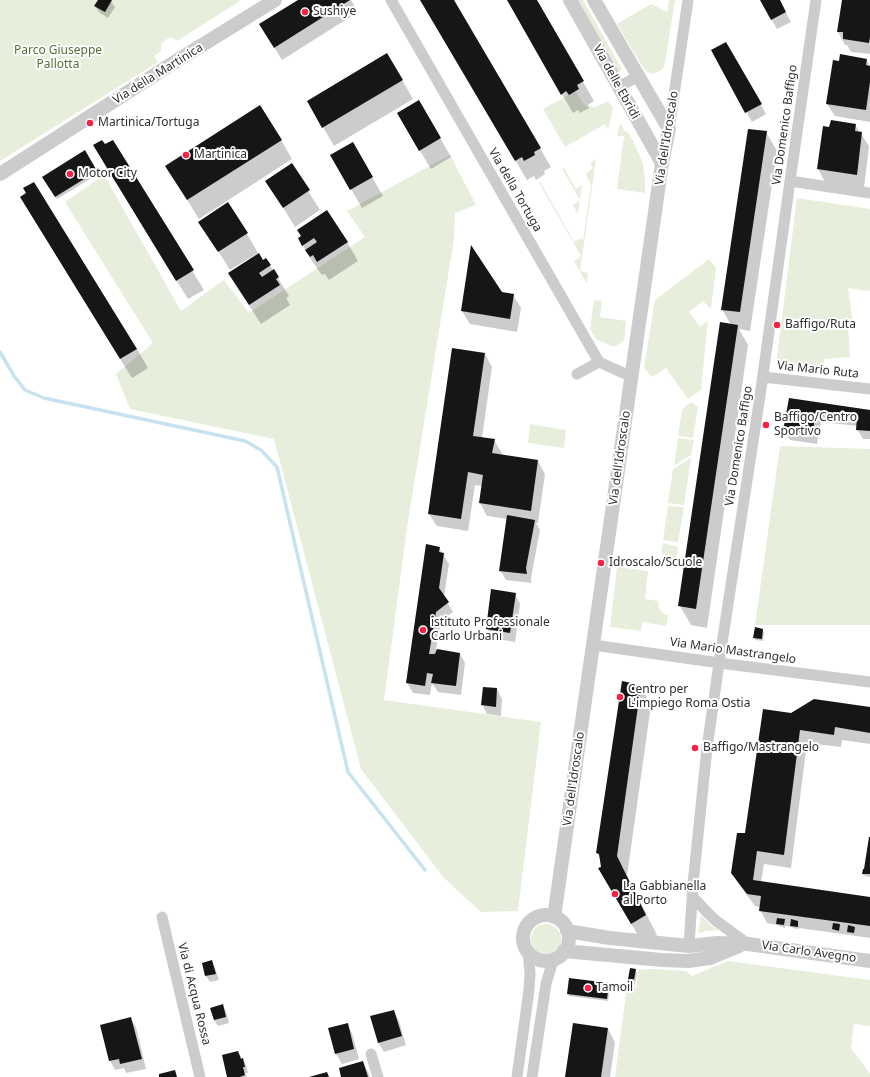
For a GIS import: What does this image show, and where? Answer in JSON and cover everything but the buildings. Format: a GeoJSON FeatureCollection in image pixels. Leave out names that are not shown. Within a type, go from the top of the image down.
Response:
{"type":"FeatureCollection","features":[{"type":"Feature","properties":{"kind":"street","name":"Via della Martinica"},"geometry":{"type":"LineString","coordinates":[[0,174],[275,0]]}},
{"type":"Feature","properties":{"kind":"street","name":"Via della Tortuga"},"geometry":{"type":"LineString","coordinates":[[391,0],[600,362]]}},
{"type":"Feature","properties":{"kind":"street","name":"Via delle Ebridi"},"geometry":{"type":"LineString","coordinates":[[570,0],[662,163]]}},
{"type":"Feature","properties":{"kind":"street","name":"Via delle Ebridi"},"geometry":{"type":"LineString","coordinates":[[594,0],[669,129]]}},
{"type":"Feature","properties":{"kind":"street","name":"Via dell'Idroscalo"},"geometry":{"type":"LineString","coordinates":[[554,917],[662,163],[669,129],[688,0]]}},
{"type":"Feature","properties":{"kind":"street","name":"Via Domenico Baffigo"},"geometry":{"type":"LineString","coordinates":[[689,946],[692,896],[707,748],[763,377],[816,0]]}},
{"type":"Feature","properties":{"kind":"street"},"geometry":{"type":"LineString","coordinates":[[619,87],[638,76]]}},
{"type":"Feature","properties":{"kind":"street"},"geometry":{"type":"LineString","coordinates":[[790,181],[870,193]]}},
{"type":"Feature","properties":{"kind":"street"},"geometry":{"type":"LineString","coordinates":[[578,374],[600,362],[632,377]]}},
{"type":"Feature","properties":{"kind":"street","name":"Via Mario Ruta"},"geometry":{"type":"LineString","coordinates":[[763,377],[870,389]]}},
{"type":"Feature","properties":{"kind":"street","name":"Via Mario Mastrangelo"},"geometry":{"type":"LineString","coordinates":[[593,645],[870,682]]}},
{"type":"Feature","properties":{"kind":"street"},"geometry":{"type":"LineString","coordinates":[[692,896],[715,920],[748,944]]}},
{"type":"Feature","properties":{"kind":"street"},"geometry":{"type":"LineString","coordinates":[[532,1077],[546,984],[559,955],[568,942],[568,935],[562,922],[554,917],[540,916],[528,923],[523,936],[523,944],[528,952],[534,958],[547,961],[559,955]]}},
{"type":"Feature","properties":{"kind":"street","name":"Via di Acqua Rossa"},"geometry":{"type":"LineString","coordinates":[[162,918],[200,1077]]}},
{"type":"Feature","properties":{"kind":"street","name":"Via Carlo Avegno"},"geometry":{"type":"LineString","coordinates":[[567,931],[639,942],[689,946],[717,943],[748,944],[870,961]]}},
{"type":"Feature","properties":{"kind":"street","name":"Via Carlo Avegno"},"geometry":{"type":"LineString","coordinates":[[559,955],[695,961],[707,959],[735,947],[748,944]]}},
{"type":"Feature","properties":{"kind":"street"},"geometry":{"type":"LineString","coordinates":[[681,961],[689,946]]}},
{"type":"Feature","properties":{"kind":"street"},"geometry":{"type":"LineString","coordinates":[[517,1077],[529,990],[530,973],[528,952]]}},
{"type":"Feature","properties":{"kind":"street"},"geometry":{"type":"LineString","coordinates":[[371,1054],[378,1077]]}},
{"type":"Feature","properties":{"kind":"green space","name":"Parco Giuseppe Pallotta"},"geometry":{"type":"Polygon","coordinates":[[[0,0],[240,1],[177,41],[172,37],[165,40],[161,44],[161,51],[154,56],[158,62],[0,161],[0,0]]]}},
{"type":"Feature","properties":{"kind":"green space"},"geometry":{"type":"Polygon","coordinates":[[[576,0],[583,0],[622,69],[620,71],[618,72],[576,0]]]}},
{"type":"Feature","properties":{"kind":"green space"},"geometry":{"type":"Polygon","coordinates":[[[669,0],[675,0],[665,63],[661,70],[653,74],[644,69],[617,24],[651,4],[667,12],[669,0]]]}},
{"type":"Feature","properties":{"kind":"green space"},"geometry":{"type":"Polygon","coordinates":[[[576,91],[586,106],[596,107],[608,101],[613,109],[608,130],[605,124],[565,147],[543,109],[576,91]]]}},
{"type":"Feature","properties":{"kind":"green space"},"geometry":{"type":"Polygon","coordinates":[[[620,123],[625,132],[627,131],[633,141],[643,163],[645,193],[617,189],[624,136],[617,136],[620,123]]]}},
{"type":"Feature","properties":{"kind":"green space"},"geometry":{"type":"Polygon","coordinates":[[[450,155],[476,205],[455,213],[454,239],[408,521],[384,700],[541,722],[518,911],[481,912],[444,878],[361,769],[274,439],[130,409],[116,374],[153,343],[65,202],[104,175],[181,311],[224,280],[249,313],[365,237],[347,211],[450,155]]]}},
{"type":"Feature","properties":{"kind":"green space"},"geometry":{"type":"Polygon","coordinates":[[[596,159],[580,271],[588,273],[587,284],[574,261],[581,256],[539,183],[540,181],[574,242],[581,238],[583,240],[591,185],[586,174],[593,168],[590,163],[596,159]]]}},
{"type":"Feature","properties":{"kind":"green space"},"geometry":{"type":"Polygon","coordinates":[[[564,168],[576,189],[582,185],[580,200],[562,169],[564,168]]]}},
{"type":"Feature","properties":{"kind":"green space"},"geometry":{"type":"Polygon","coordinates":[[[797,198],[870,209],[870,291],[848,288],[853,324],[848,325],[850,357],[824,359],[823,368],[776,365],[797,198]]]}},
{"type":"Feature","properties":{"kind":"green space"},"geometry":{"type":"Polygon","coordinates":[[[580,200],[578,214],[573,205],[580,200]]]}},
{"type":"Feature","properties":{"kind":"green space"},"geometry":{"type":"Polygon","coordinates":[[[709,259],[716,268],[711,309],[703,301],[689,312],[700,327],[708,321],[701,390],[688,399],[666,368],[652,377],[644,367],[655,300],[709,259]]]}},
{"type":"Feature","properties":{"kind":"green space"},"geometry":{"type":"Polygon","coordinates":[[[594,300],[602,301],[600,317],[626,321],[625,337],[619,344],[611,346],[596,339],[590,329],[594,300]]]}},
{"type":"Feature","properties":{"kind":"green space"},"geometry":{"type":"Polygon","coordinates":[[[691,402],[698,407],[693,438],[678,436],[682,410],[691,402]]]}},
{"type":"Feature","properties":{"kind":"green space"},"geometry":{"type":"Polygon","coordinates":[[[530,424],[566,430],[564,448],[528,443],[530,424]]]}},
{"type":"Feature","properties":{"kind":"green space"},"geometry":{"type":"Polygon","coordinates":[[[678,438],[694,440],[691,455],[674,466],[678,438]]]}},
{"type":"Feature","properties":{"kind":"green space"},"geometry":{"type":"Polygon","coordinates":[[[780,446],[870,449],[870,625],[755,625],[780,446]]]}},
{"type":"Feature","properties":{"kind":"green space"},"geometry":{"type":"Polygon","coordinates":[[[691,458],[684,505],[668,503],[673,469],[691,458]]]}},
{"type":"Feature","properties":{"kind":"green space"},"geometry":{"type":"Polygon","coordinates":[[[668,506],[684,507],[678,542],[663,540],[668,506]]]}},
{"type":"Feature","properties":{"kind":"green space"},"geometry":{"type":"Polygon","coordinates":[[[663,543],[678,547],[675,569],[661,553],[663,543]]]}},
{"type":"Feature","properties":{"kind":"green space"},"geometry":{"type":"Polygon","coordinates":[[[617,567],[648,571],[645,599],[658,601],[661,611],[668,615],[666,626],[642,622],[641,631],[610,627],[617,567]]]}},
{"type":"Feature","properties":{"kind":"green space"},"geometry":{"type":"Polygon","coordinates":[[[701,915],[710,925],[719,930],[698,933],[701,915]]]}},
{"type":"Feature","properties":{"kind":"green space"},"geometry":{"type":"Polygon","coordinates":[[[546,924],[557,928],[561,939],[557,950],[546,954],[535,950],[531,939],[535,928],[546,924]]]}},
{"type":"Feature","properties":{"kind":"green space"},"geometry":{"type":"Polygon","coordinates":[[[728,961],[870,980],[870,1026],[854,1024],[851,1048],[870,1074],[870,1077],[615,1077],[627,986],[636,988],[638,970],[652,969],[686,971],[692,976],[728,961]]]}},
{"type":"Feature","properties":{"kind":"waterway"},"geometry":{"type":"LineString","coordinates":[[0,352],[14,376],[25,390],[44,398],[245,441],[261,450],[277,467],[348,772],[425,870]]}},
{"type":"Feature","properties":{"kind":"place","name":"Sushiye"},"geometry":{"type":"Point","coordinates":[305,12]}},
{"type":"Feature","properties":{"kind":"place","name":"Martinica/Tortuga"},"geometry":{"type":"Point","coordinates":[90,123]}},
{"type":"Feature","properties":{"kind":"place","name":"Martinica"},"geometry":{"type":"Point","coordinates":[186,155]}},
{"type":"Feature","properties":{"kind":"place","name":"Motor City"},"geometry":{"type":"Point","coordinates":[70,174]}},
{"type":"Feature","properties":{"kind":"place","name":"Baffigo/Ruta"},"geometry":{"type":"Point","coordinates":[777,325]}},
{"type":"Feature","properties":{"kind":"place","name":"Baffigo/Centro Sportivo"},"geometry":{"type":"Point","coordinates":[766,425]}},
{"type":"Feature","properties":{"kind":"place","name":"Idroscalo/Scuole"},"geometry":{"type":"Point","coordinates":[601,563]}},
{"type":"Feature","properties":{"kind":"place","name":"istituto Professionale Carlo Urbani"},"geometry":{"type":"Point","coordinates":[423,630]}},
{"type":"Feature","properties":{"kind":"place","name":"Centro per L'impiego Roma Ostia"},"geometry":{"type":"Point","coordinates":[620,697]}},
{"type":"Feature","properties":{"kind":"place","name":"Baffigo/Mastrangelo"},"geometry":{"type":"Point","coordinates":[695,748]}},
{"type":"Feature","properties":{"kind":"place","name":"La Gabbianella al Porto"},"geometry":{"type":"Point","coordinates":[615,894]}},
{"type":"Feature","properties":{"kind":"place","name":"Tamoil"},"geometry":{"type":"Point","coordinates":[588,988]}}]}
